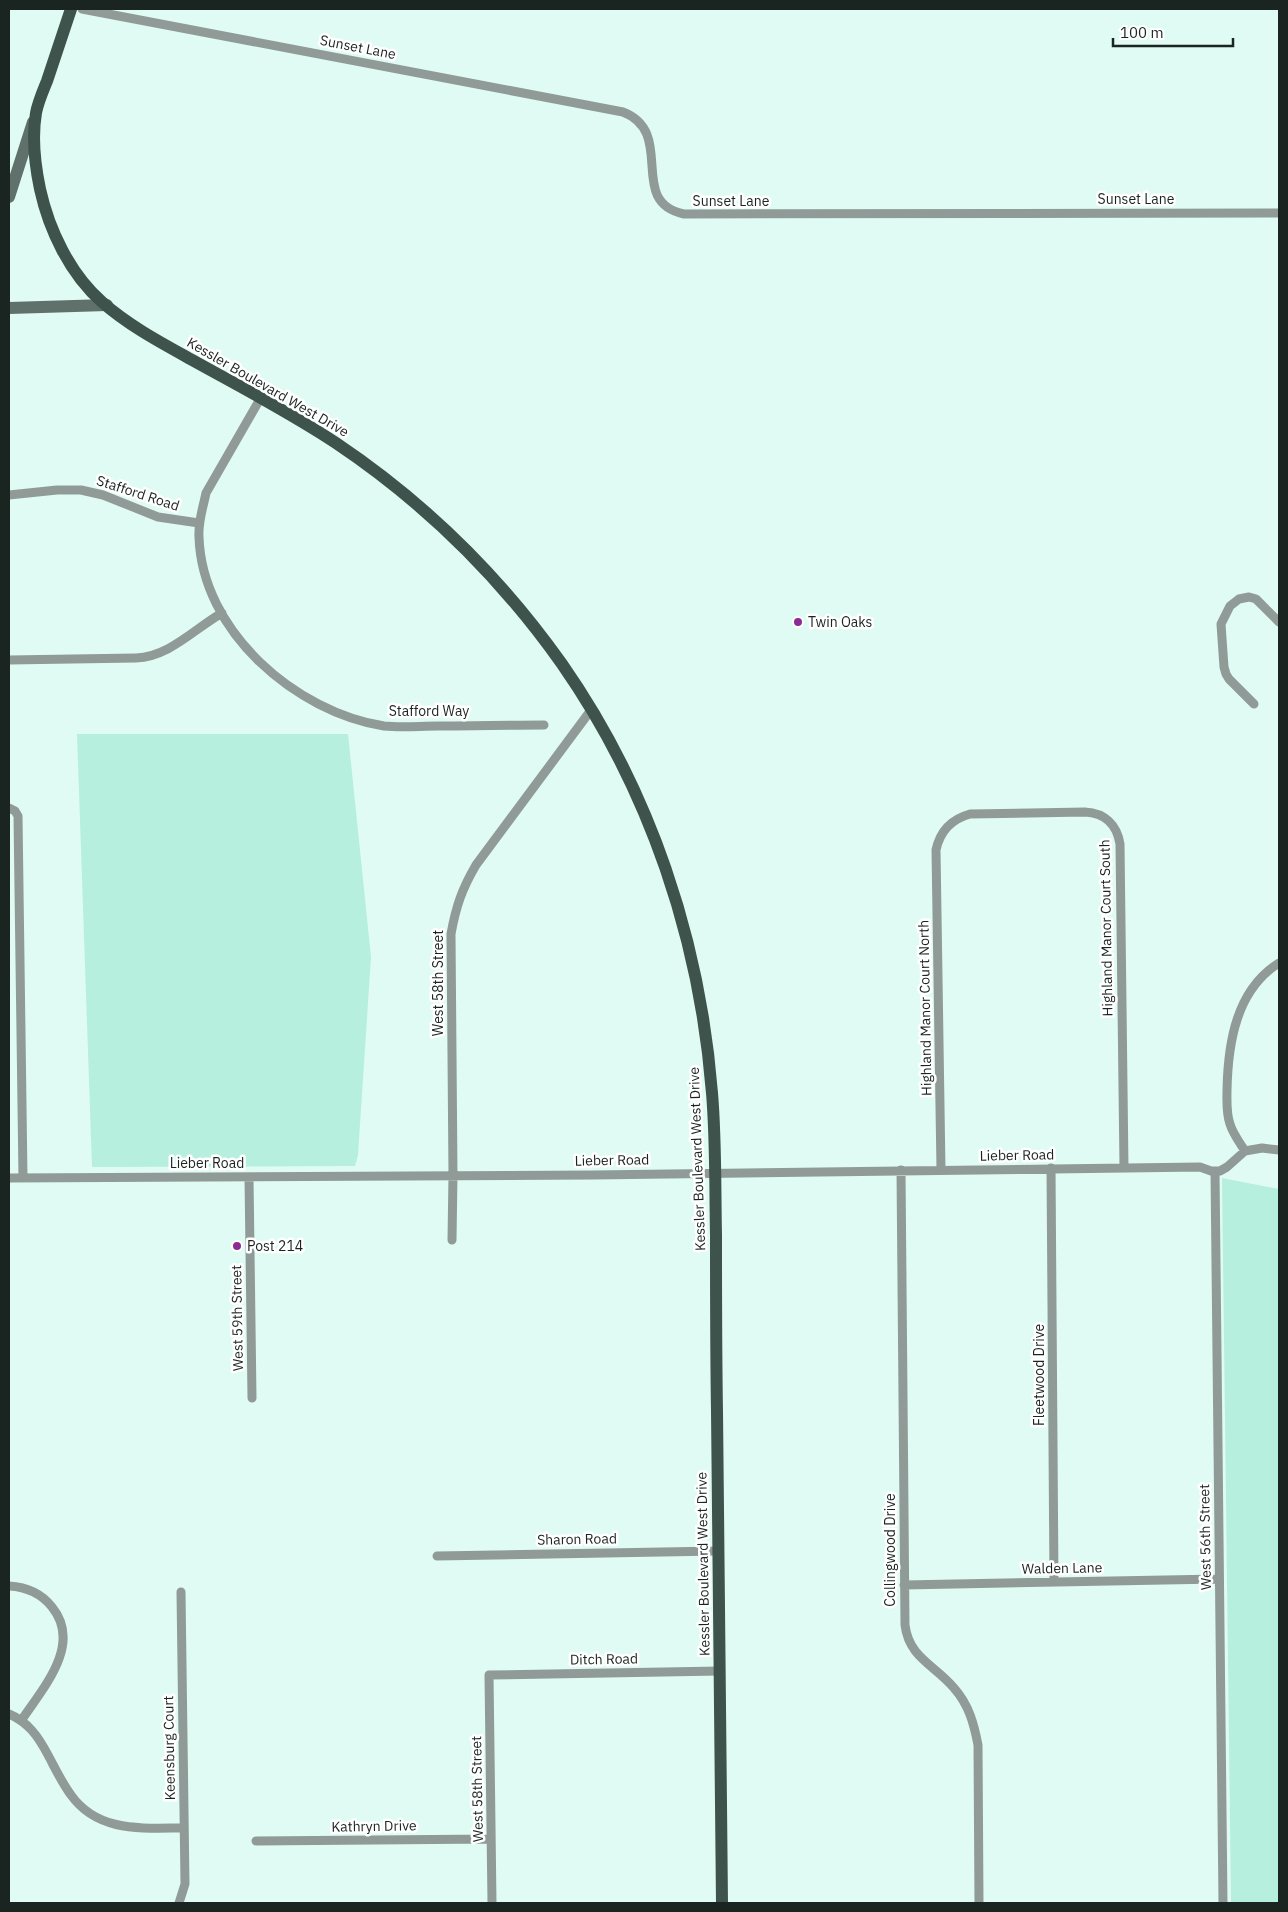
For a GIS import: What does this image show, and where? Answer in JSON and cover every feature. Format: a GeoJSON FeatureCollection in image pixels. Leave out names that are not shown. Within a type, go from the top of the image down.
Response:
{"type":"FeatureCollection","features":[{"type":"Feature","properties":{"kind":"main road","name":"Kessler Boulevard West Drive"},"geometry":{"type":"LineString","coordinates":[[71,9],[36,114],[36,162],[40,191],[47,216],[68,259],[85,283],[107,305],[152,338],[312,428],[358,458],[413,501],[455,539],[498,583],[562,665],[591,710],[626,774],[646,818],[674,892],[698,986],[706,1034],[713,1104],[722,1903]]}},
{"type":"Feature","properties":{"kind":"street","name":"Sunset Lane"},"geometry":{"type":"LineString","coordinates":[[82,9],[624,112],[640,122],[650,138],[652,181],[657,196],[670,209],[684,214],[1279,213]]}},
{"type":"Feature","properties":{"kind":"street"},"geometry":{"type":"LineString","coordinates":[[9,197],[36,114]]}},
{"type":"Feature","properties":{"kind":"street"},"geometry":{"type":"LineString","coordinates":[[9,308],[107,305]]}},
{"type":"Feature","properties":{"kind":"street"},"geometry":{"type":"LineString","coordinates":[[9,660],[136,658],[152,656],[170,649],[191,632],[222,613],[212,596],[206,577],[199,546],[200,523],[206,493],[260,399]]}},
{"type":"Feature","properties":{"kind":"street","name":"Stafford Road"},"geometry":{"type":"LineString","coordinates":[[9,495],[57,490],[81,490],[107,496],[158,516],[200,523]]}},
{"type":"Feature","properties":{"kind":"street"},"geometry":{"type":"LineString","coordinates":[[1254,704],[1226,674],[1221,624],[1230,606],[1239,599],[1249,597],[1256,599],[1279,622]]}},
{"type":"Feature","properties":{"kind":"street","name":"Stafford Way"},"geometry":{"type":"LineString","coordinates":[[222,613],[243,644],[279,679],[316,703],[346,716],[392,726],[544,725]]}},
{"type":"Feature","properties":{"kind":"street","name":"West 58th Street"},"geometry":{"type":"LineString","coordinates":[[452,1240],[451,934],[456,904],[472,871],[591,710]]}},
{"type":"Feature","properties":{"kind":"street"},"geometry":{"type":"LineString","coordinates":[[9,808],[16,811],[18,816],[23,1178]]}},
{"type":"Feature","properties":{"kind":"street","name":"Highland Manor Court South"},"geometry":{"type":"LineString","coordinates":[[937,846],[943,832],[950,824],[970,814],[1092,812],[1103,816],[1114,826],[1120,844],[1124,1167]]}},
{"type":"Feature","properties":{"kind":"street","name":"Highland Manor Court North"},"geometry":{"type":"LineString","coordinates":[[937,846],[941,1170]]}},
{"type":"Feature","properties":{"kind":"street"},"geometry":{"type":"LineString","coordinates":[[1245,1151],[1232,1129],[1227,1113],[1231,1042],[1238,1017],[1248,994],[1258,980],[1279,963]]}},
{"type":"Feature","properties":{"kind":"street"},"geometry":{"type":"LineString","coordinates":[[1215,1171],[1227,1167],[1245,1151],[1262,1148],[1279,1150]]}},
{"type":"Feature","properties":{"kind":"street","name":"Lieber Road"},"geometry":{"type":"LineString","coordinates":[[9,1178],[1124,1167],[1200,1167],[1215,1171]]}},
{"type":"Feature","properties":{"kind":"street","name":"Fleetwood Drive"},"geometry":{"type":"LineString","coordinates":[[1051,1168],[1054,1582]]}},
{"type":"Feature","properties":{"kind":"street","name":"Collingwood Drive"},"geometry":{"type":"LineString","coordinates":[[901,1170],[905,1625],[908,1640],[918,1656],[942,1675],[957,1691],[968,1710],[976,1731],[978,1745],[979,1903]]}},
{"type":"Feature","properties":{"kind":"street","name":"West 56th Street"},"geometry":{"type":"LineString","coordinates":[[1215,1171],[1223,1903]]}},
{"type":"Feature","properties":{"kind":"street","name":"West 59th Street"},"geometry":{"type":"LineString","coordinates":[[248,1177],[252,1398]]}},
{"type":"Feature","properties":{"kind":"street","name":"Sharon Road"},"geometry":{"type":"LineString","coordinates":[[436,1556],[718,1551]]}},
{"type":"Feature","properties":{"kind":"street","name":"Walden Lane"},"geometry":{"type":"LineString","coordinates":[[904,1585],[1219,1579]]}},
{"type":"Feature","properties":{"kind":"street"},"geometry":{"type":"LineString","coordinates":[[9,1586],[26,1588],[45,1600],[58,1617],[63,1635],[63,1646],[58,1664],[21,1721]]}},
{"type":"Feature","properties":{"kind":"street","name":"Keensburg Court"},"geometry":{"type":"LineString","coordinates":[[179,1903],[185,1884],[181,1592]]}},
{"type":"Feature","properties":{"kind":"street","name":"Ditch Road"},"geometry":{"type":"LineString","coordinates":[[489,1675],[720,1671]]}},
{"type":"Feature","properties":{"kind":"street","name":"West 58th Street"},"geometry":{"type":"LineString","coordinates":[[489,1675],[492,1903]]}},
{"type":"Feature","properties":{"kind":"street"},"geometry":{"type":"LineString","coordinates":[[9,1714],[33,1731],[41,1741],[70,1795],[92,1815],[108,1823],[123,1827],[184,1828]]}},
{"type":"Feature","properties":{"kind":"street","name":"Kathryn Drive"},"geometry":{"type":"LineString","coordinates":[[256,1841],[491,1839]]}},
{"type":"Feature","properties":{"kind":"green space"},"geometry":{"type":"Polygon","coordinates":[[[77,734],[348,734],[371,957],[358,1155],[355,1166],[92,1167],[77,734]]]}},
{"type":"Feature","properties":{"kind":"green space"},"geometry":{"type":"Polygon","coordinates":[[[1222,1178],[1279,1189],[1279,1903],[1231,1903],[1222,1178]]]}},
{"type":"Feature","properties":{"kind":"place","name":"Twin Oaks"},"geometry":{"type":"Point","coordinates":[798,622]}},
{"type":"Feature","properties":{"kind":"place","name":"Post 214"},"geometry":{"type":"Point","coordinates":[237,1246]}}]}
